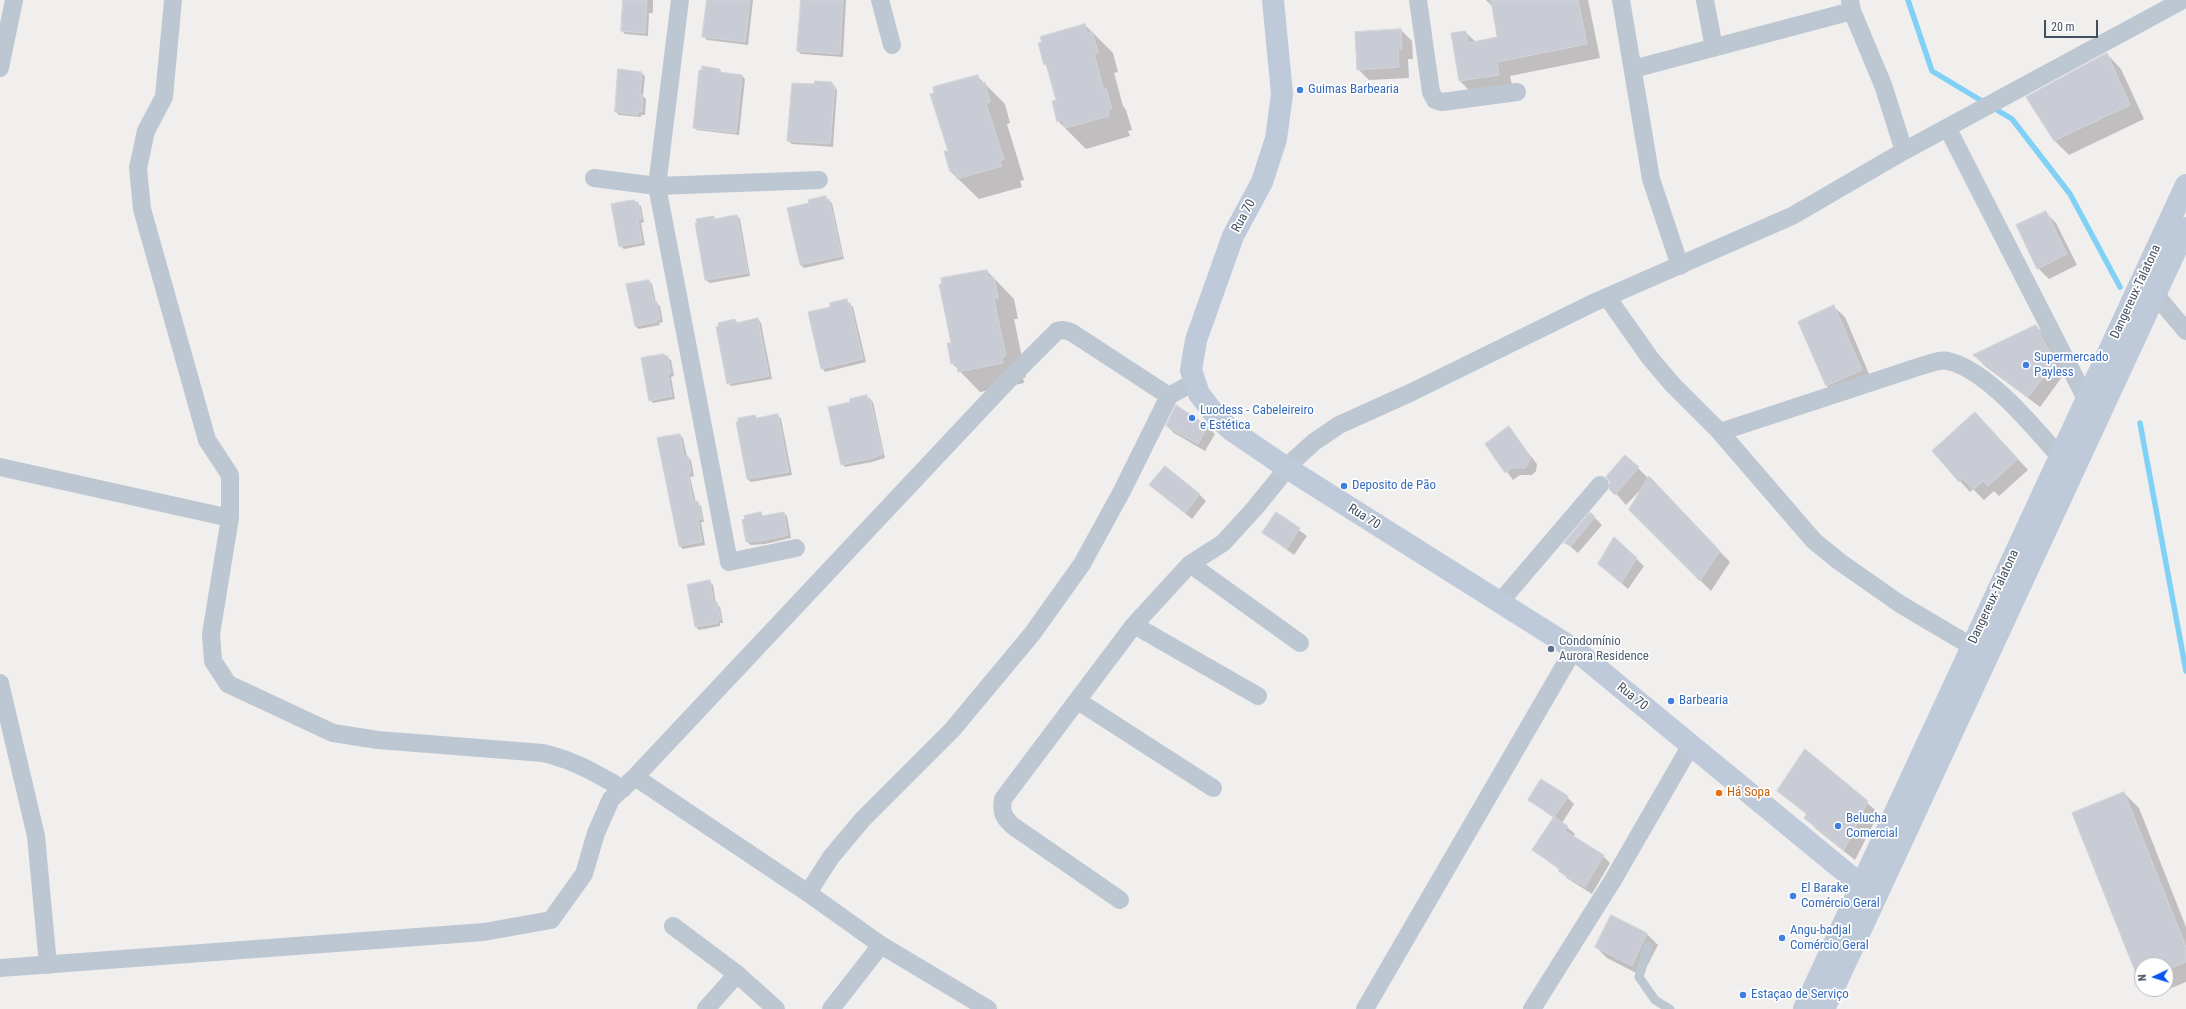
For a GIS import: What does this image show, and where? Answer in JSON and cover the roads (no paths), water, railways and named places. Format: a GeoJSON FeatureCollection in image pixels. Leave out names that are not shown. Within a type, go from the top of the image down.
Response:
{"type":"FeatureCollection","features":[{"type":"Feature","properties":{"kind":"main road","name":"Rua 70"},"geometry":{"type":"LineString","coordinates":[[1273,0],[1282,94],[1276,139],[1262,182],[1233,236],[1196,340],[1192,358],[1194,382],[1199,394],[1217,418],[1231,430],[1287,468],[1574,649],[1861,885]]}},
{"type":"Feature","properties":{"kind":"main road","name":"Dangereux-Talatona"},"geometry":{"type":"LineString","coordinates":[[1804,1009],[2059,456],[2186,185]]}},
{"type":"Feature","properties":{"kind":"main road","name":"Dangereux-Talatona"},"geometry":{"type":"LineString","coordinates":[[1824,1009],[2186,228]]}},
{"type":"Feature","properties":{"kind":"street"},"geometry":{"type":"LineString","coordinates":[[0,68],[14,0]]}},
{"type":"Feature","properties":{"kind":"street"},"geometry":{"type":"LineString","coordinates":[[173,0],[164,97],[146,130],[138,168],[142,209],[207,440],[230,475],[230,518],[211,634],[213,661],[228,684],[333,733],[392,742],[544,753],[566,758],[629,783],[808,893],[881,945],[988,1009]]}},
{"type":"Feature","properties":{"kind":"street"},"geometry":{"type":"LineString","coordinates":[[680,0],[657,186],[729,562],[796,548]]}},
{"type":"Feature","properties":{"kind":"street"},"geometry":{"type":"LineString","coordinates":[[880,0],[892,45]]}},
{"type":"Feature","properties":{"kind":"street"},"geometry":{"type":"LineString","coordinates":[[1418,0],[1431,92],[1435,100],[1442,102],[1516,92]]}},
{"type":"Feature","properties":{"kind":"street"},"geometry":{"type":"LineString","coordinates":[[1621,0],[1651,179],[1680,266]]}},
{"type":"Feature","properties":{"kind":"street"},"geometry":{"type":"LineString","coordinates":[[1705,0],[1714,48]]}},
{"type":"Feature","properties":{"kind":"street"},"geometry":{"type":"LineString","coordinates":[[1120,900],[1012,826],[1004,818],[1002,810],[1003,799],[1134,625],[1190,564],[1223,543],[1255,508],[1287,468],[1314,442],[1338,425],[1412,392],[1607,297],[1792,216],[1904,151],[1948,129],[2183,0]]}},
{"type":"Feature","properties":{"kind":"street"},"geometry":{"type":"LineString","coordinates":[[1633,69],[1714,48],[1851,6],[1883,85],[1904,151]]}},
{"type":"Feature","properties":{"kind":"street"},"geometry":{"type":"LineString","coordinates":[[1948,129],[2086,398]]}},
{"type":"Feature","properties":{"kind":"street"},"geometry":{"type":"LineString","coordinates":[[594,178],[657,186],[819,180]]}},
{"type":"Feature","properties":{"kind":"street"},"geometry":{"type":"LineString","coordinates":[[2155,294],[2186,331]]}},
{"type":"Feature","properties":{"kind":"street"},"geometry":{"type":"LineString","coordinates":[[1607,297],[1650,358],[1672,385],[1720,432],[1814,541],[1840,562],[1900,604],[1971,646]]}},
{"type":"Feature","properties":{"kind":"street"},"geometry":{"type":"LineString","coordinates":[[0,968],[484,932],[551,920],[584,874],[603,816],[611,800],[629,783],[1013,375],[1057,331],[1063,330],[1071,332],[1169,396]]}},
{"type":"Feature","properties":{"kind":"street"},"geometry":{"type":"LineString","coordinates":[[1720,432],[1921,366],[1946,360],[1969,369],[2016,408],[2059,456]]}},
{"type":"Feature","properties":{"kind":"street"},"geometry":{"type":"LineString","coordinates":[[808,893],[831,857],[863,819],[952,730],[1032,634],[1082,564],[1122,491],[1169,396],[1194,382]]}},
{"type":"Feature","properties":{"kind":"street"},"geometry":{"type":"LineString","coordinates":[[0,467],[230,518]]}},
{"type":"Feature","properties":{"kind":"street"},"geometry":{"type":"LineString","coordinates":[[1500,602],[1600,485]]}},
{"type":"Feature","properties":{"kind":"street"},"geometry":{"type":"LineString","coordinates":[[1190,564],[1300,643]]}},
{"type":"Feature","properties":{"kind":"street"},"geometry":{"type":"LineString","coordinates":[[1134,625],[1258,696]]}},
{"type":"Feature","properties":{"kind":"street"},"geometry":{"type":"LineString","coordinates":[[1366,1009],[1574,649]]}},
{"type":"Feature","properties":{"kind":"street"},"geometry":{"type":"LineString","coordinates":[[0,682],[36,836],[48,965]]}},
{"type":"Feature","properties":{"kind":"street"},"geometry":{"type":"LineString","coordinates":[[1078,701],[1213,788]]}},
{"type":"Feature","properties":{"kind":"street"},"geometry":{"type":"LineString","coordinates":[[1532,1009],[1613,880],[1691,745]]}},
{"type":"Feature","properties":{"kind":"street"},"geometry":{"type":"LineString","coordinates":[[674,926],[737,974],[776,1009]]}},
{"type":"Feature","properties":{"kind":"street"},"geometry":{"type":"LineString","coordinates":[[831,1009],[881,945]]}},
{"type":"Feature","properties":{"kind":"street"},"geometry":{"type":"LineString","coordinates":[[706,1009],[737,974]]}},
{"type":"Feature","properties":{"kind":"lane"},"geometry":{"type":"LineString","coordinates":[[1648,947],[1639,977],[1654,1000],[1670,1009]]}},
{"type":"Feature","properties":{"kind":"waterway"},"geometry":{"type":"LineString","coordinates":[[1908,0],[1932,71],[2012,119],[2070,194],[2120,287]]}},
{"type":"Feature","properties":{"kind":"waterway"},"geometry":{"type":"LineString","coordinates":[[2140,423],[2186,671]]}},
{"type":"Feature","properties":{"kind":"place","name":"Guimas Barbearia"},"geometry":{"type":"Point","coordinates":[1300,90]}},
{"type":"Feature","properties":{"kind":"place","name":"Supermercado Payless"},"geometry":{"type":"Point","coordinates":[2026,365]}},
{"type":"Feature","properties":{"kind":"place","name":"Luodess - Cabeleireiro e Estética"},"geometry":{"type":"Point","coordinates":[1192,418]}},
{"type":"Feature","properties":{"kind":"place","name":"Deposito de Pão"},"geometry":{"type":"Point","coordinates":[1344,486]}},
{"type":"Feature","properties":{"kind":"place","name":"Condomínio Aurora Residence"},"geometry":{"type":"Point","coordinates":[1551,649]}},
{"type":"Feature","properties":{"kind":"place","name":"Barbearia"},"geometry":{"type":"Point","coordinates":[1671,701]}},
{"type":"Feature","properties":{"kind":"place","name":"Há Sopa"},"geometry":{"type":"Point","coordinates":[1719,793]}},
{"type":"Feature","properties":{"kind":"place","name":"Belucha Comercial"},"geometry":{"type":"Point","coordinates":[1838,826]}},
{"type":"Feature","properties":{"kind":"place","name":"El Barake Comércio Geral"},"geometry":{"type":"Point","coordinates":[1793,896]}},
{"type":"Feature","properties":{"kind":"place","name":"Angu-badjal Comércio Geral"},"geometry":{"type":"Point","coordinates":[1782,938]}},
{"type":"Feature","properties":{"kind":"place","name":"Estaçao de Serviço"},"geometry":{"type":"Point","coordinates":[1743,995]}}]}
